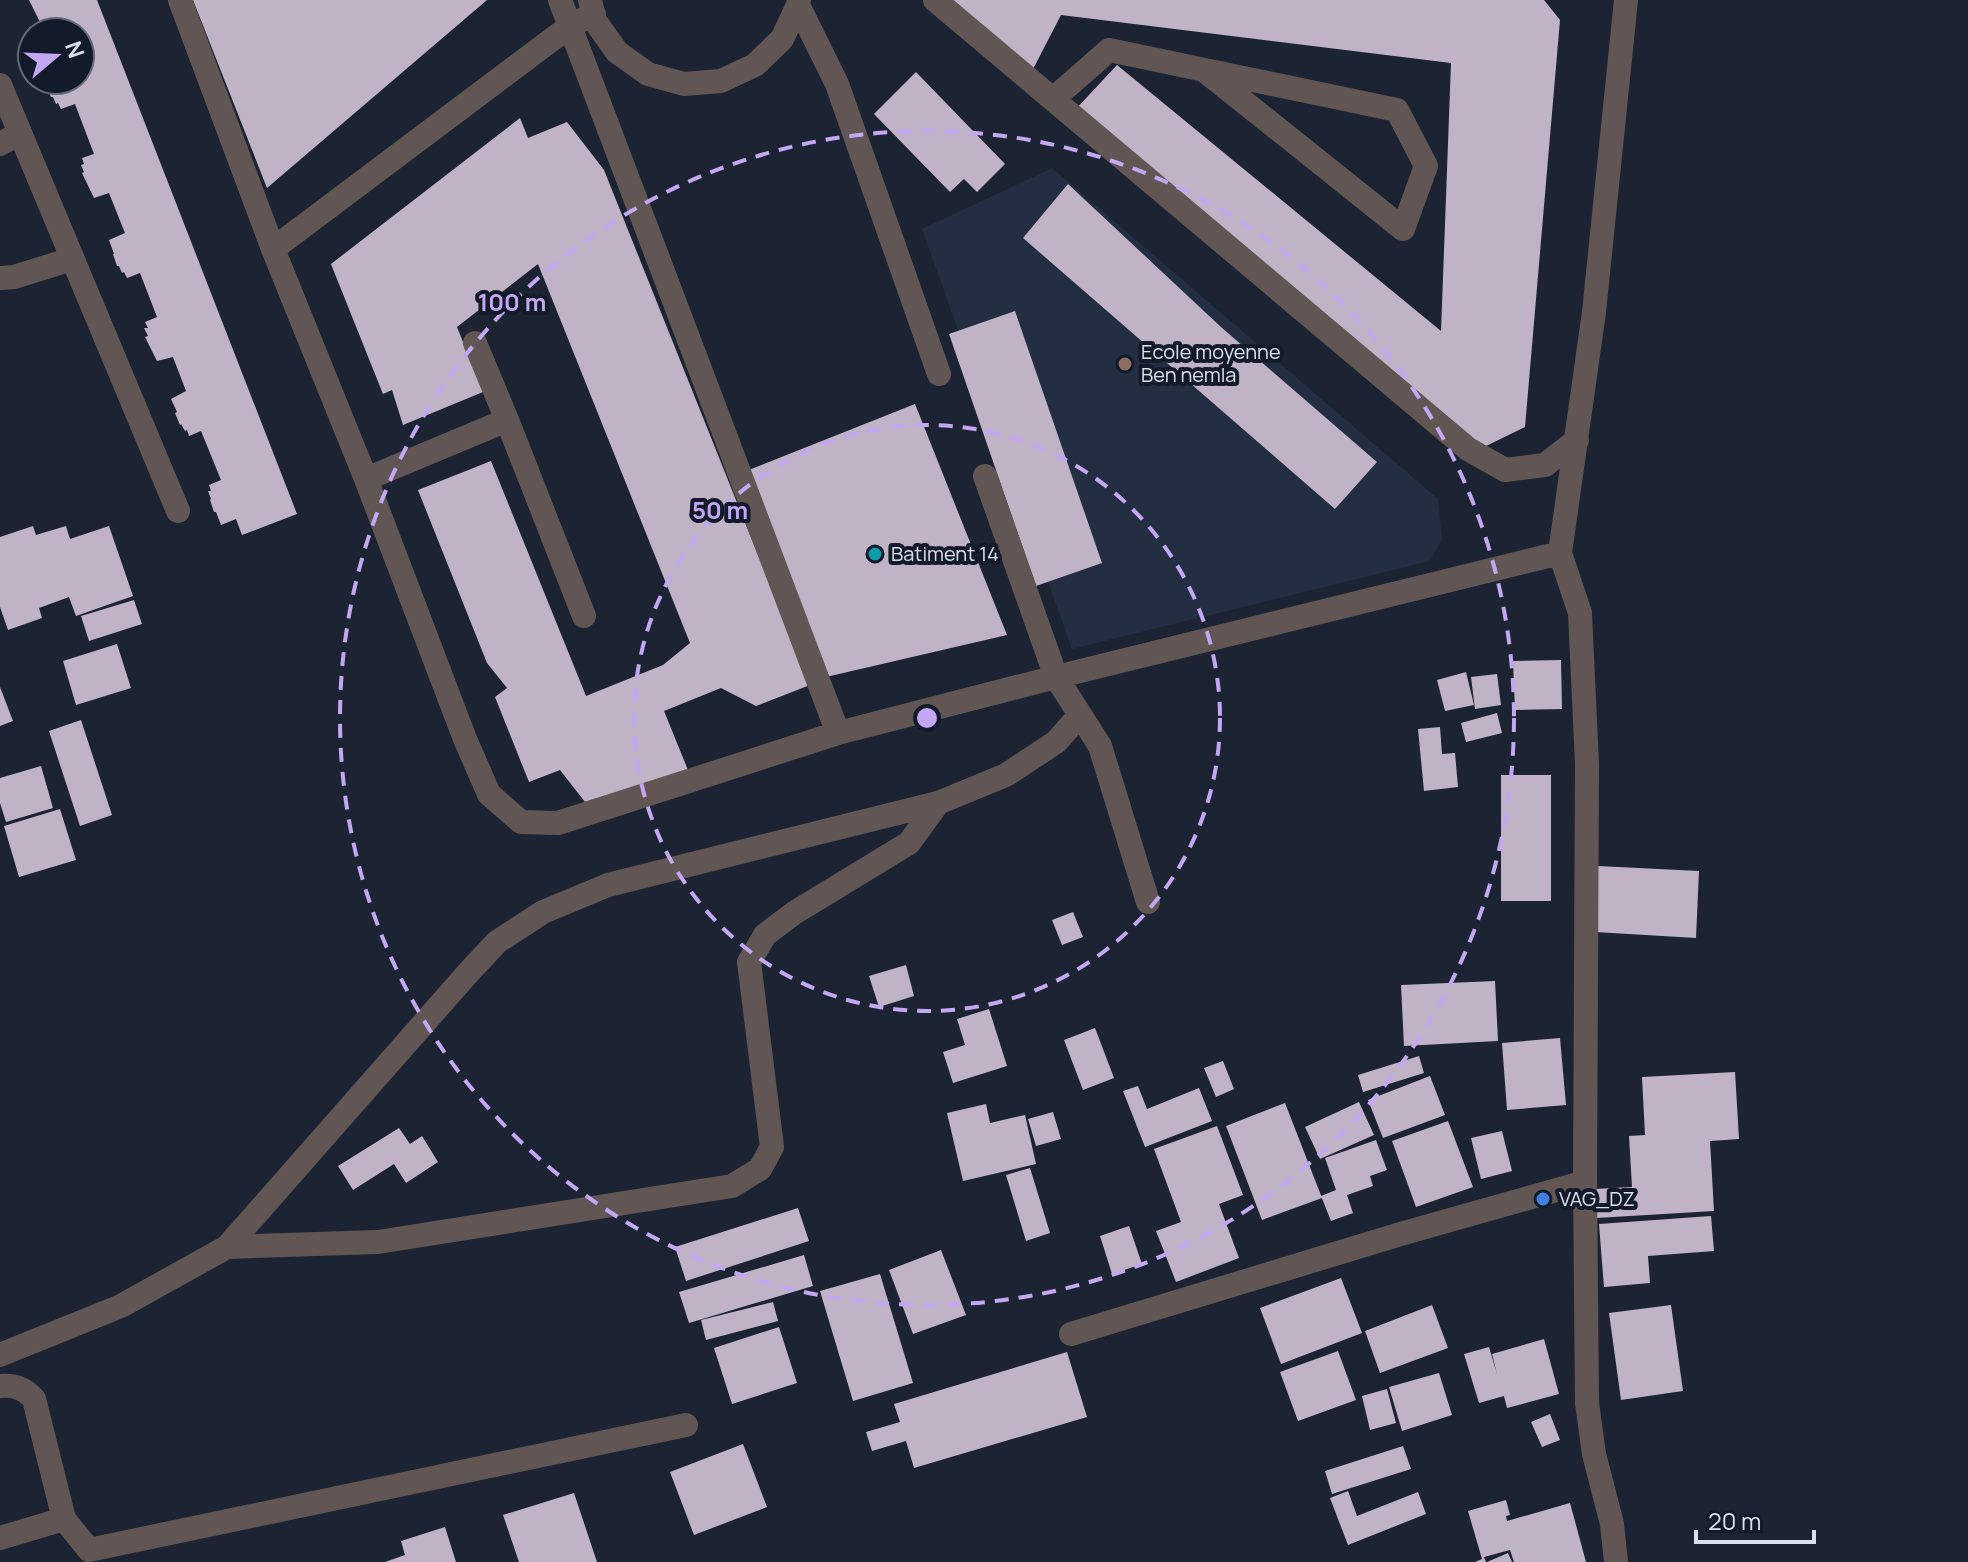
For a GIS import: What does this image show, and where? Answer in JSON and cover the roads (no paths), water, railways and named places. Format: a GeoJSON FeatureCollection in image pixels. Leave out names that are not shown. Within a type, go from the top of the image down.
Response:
{"type":"FeatureCollection","features":[{"type":"Feature","properties":{"kind":"street"},"geometry":{"type":"LineString","coordinates":[[180,0],[273,249],[366,479],[465,739],[489,794],[521,822],[558,823],[838,733],[1560,553]]}},
{"type":"Feature","properties":{"kind":"street"},"geometry":{"type":"LineString","coordinates":[[560,0],[838,733]]}},
{"type":"Feature","properties":{"kind":"street"},"geometry":{"type":"LineString","coordinates":[[935,0],[1468,449],[1505,470],[1545,465],[1577,440]]}},
{"type":"Feature","properties":{"kind":"street"},"geometry":{"type":"LineString","coordinates":[[1616,1562],[1612,1524],[1594,1454],[1587,1403],[1587,764],[1580,613],[1560,553],[1597,284],[1626,0]]}},
{"type":"Feature","properties":{"kind":"street"},"geometry":{"type":"LineString","coordinates":[[273,249],[592,7],[595,21],[617,52],[648,74],[684,84],[721,81],[755,65],[782,39],[799,3]]}},
{"type":"Feature","properties":{"kind":"street"},"geometry":{"type":"LineString","coordinates":[[799,3],[837,84],[939,374]]}},
{"type":"Feature","properties":{"kind":"street"},"geometry":{"type":"LineString","coordinates":[[1053,99],[1109,50],[1397,110],[1426,166],[1403,229],[1204,70]]}},
{"type":"Feature","properties":{"kind":"street"},"geometry":{"type":"LineString","coordinates":[[0,85],[10,138],[72,259],[178,511]]}},
{"type":"Feature","properties":{"kind":"street"},"geometry":{"type":"LineString","coordinates":[[0,278],[14,277],[72,259]]}},
{"type":"Feature","properties":{"kind":"street"},"geometry":{"type":"LineString","coordinates":[[475,343],[584,616]]}},
{"type":"Feature","properties":{"kind":"street"},"geometry":{"type":"LineString","coordinates":[[366,479],[507,420]]}},
{"type":"Feature","properties":{"kind":"street"},"geometry":{"type":"LineString","coordinates":[[985,476],[1056,677],[1100,746],[1148,902]]}},
{"type":"Feature","properties":{"kind":"street"},"geometry":{"type":"LineString","coordinates":[[0,1355],[121,1306],[227,1247],[497,942],[543,912],[608,885],[938,803],[1006,775],[1056,742],[1080,715]]}},
{"type":"Feature","properties":{"kind":"street"},"geometry":{"type":"LineString","coordinates":[[227,1247],[378,1242],[732,1186],[760,1169],[772,1147],[749,962],[765,935],[794,913],[909,843],[938,803]]}},
{"type":"Feature","properties":{"kind":"street"},"geometry":{"type":"LineString","coordinates":[[1071,1334],[1404,1233],[1585,1182]]}},
{"type":"Feature","properties":{"kind":"street"},"geometry":{"type":"LineString","coordinates":[[0,1386],[17,1386],[34,1399],[64,1519],[89,1550],[686,1425]]}},
{"type":"Feature","properties":{"kind":"street"},"geometry":{"type":"LineString","coordinates":[[0,1538],[64,1519]]}},
{"type":"Feature","properties":{"kind":"place","name":"Ecole moyenne Ben nemla"},"geometry":{"type":"Point","coordinates":[1125,364]}},
{"type":"Feature","properties":{"kind":"place","name":"Batiment 14"},"geometry":{"type":"Point","coordinates":[875,554]}},
{"type":"Feature","properties":{"kind":"place","name":"VAG_DZ"},"geometry":{"type":"Point","coordinates":[1543,1199]}}]}
